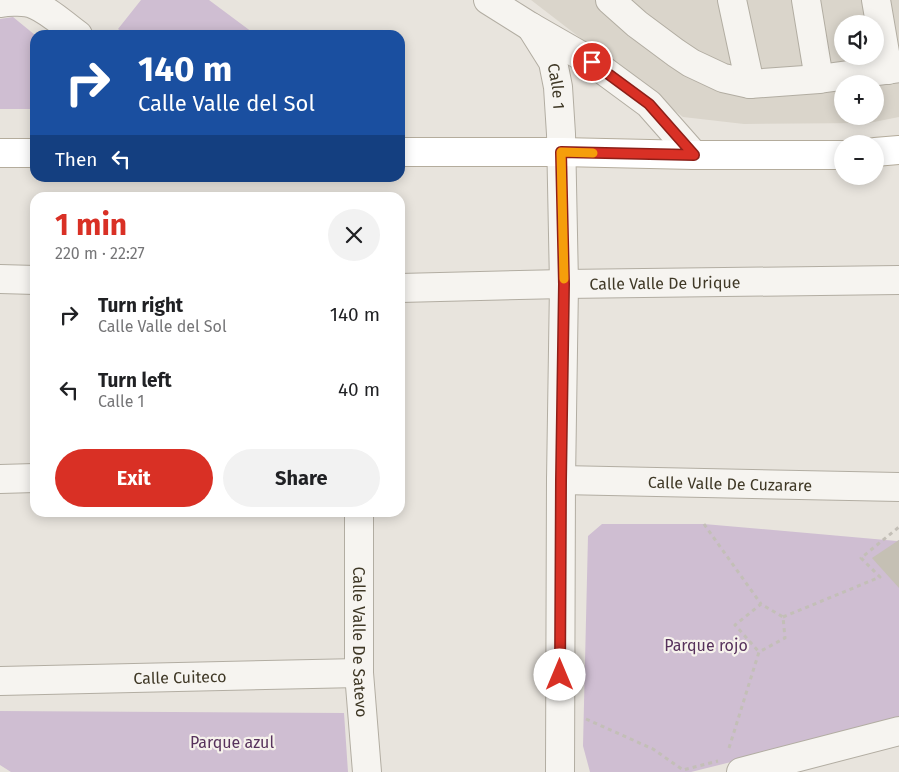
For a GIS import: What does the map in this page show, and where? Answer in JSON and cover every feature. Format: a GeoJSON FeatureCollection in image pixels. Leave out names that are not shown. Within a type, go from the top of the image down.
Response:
{"type":"FeatureCollection","features":[{"type":"Feature","properties":{"kind":"main road"},"geometry":{"type":"LineString","coordinates":[[884,151],[899,150]]}},
{"type":"Feature","properties":{"kind":"main road"},"geometry":{"type":"LineString","coordinates":[[405,152],[834,155]]}},
{"type":"Feature","properties":{"kind":"main road"},"geometry":{"type":"LineString","coordinates":[[0,153],[30,153]]}},
{"type":"Feature","properties":{"kind":"street","name":"Calle 1"},"geometry":{"type":"LineString","coordinates":[[488,0],[531,28],[592,62],[649,104],[694,155]]}},
{"type":"Feature","properties":{"kind":"street"},"geometry":{"type":"LineString","coordinates":[[610,0],[638,24],[691,63],[723,78],[750,84],[893,69],[876,0]]}},
{"type":"Feature","properties":{"kind":"street"},"geometry":{"type":"LineString","coordinates":[[732,0],[750,84]]}},
{"type":"Feature","properties":{"kind":"street"},"geometry":{"type":"LineString","coordinates":[[806,0],[819,78]]}},
{"type":"Feature","properties":{"kind":"street"},"geometry":{"type":"LineString","coordinates":[[0,2],[34,4],[55,25],[66,30]]}},
{"type":"Feature","properties":{"kind":"street","name":"Calle 1"},"geometry":{"type":"LineString","coordinates":[[531,28],[553,62],[558,87],[561,152],[564,284],[560,772]]}},
{"type":"Feature","properties":{"kind":"street"},"geometry":{"type":"LineString","coordinates":[[0,279],[30,280]]}},
{"type":"Feature","properties":{"kind":"street","name":"Calle Valle De Urique"},"geometry":{"type":"LineString","coordinates":[[405,288],[899,280]]}},
{"type":"Feature","properties":{"kind":"street"},"geometry":{"type":"LineString","coordinates":[[0,479],[30,478]]}},
{"type":"Feature","properties":{"kind":"street","name":"Calle Valle De Cuzarare"},"geometry":{"type":"LineString","coordinates":[[561,480],[899,486]]}},
{"type":"Feature","properties":{"kind":"street","name":"Calle Valle De Satevo"},"geometry":{"type":"LineString","coordinates":[[359,517],[359,673],[368,772]]}},
{"type":"Feature","properties":{"kind":"street","name":"Calle Cuiteco"},"geometry":{"type":"LineString","coordinates":[[0,681],[359,673]]}},
{"type":"Feature","properties":{"kind":"street"},"geometry":{"type":"LineString","coordinates":[[731,760],[899,731]]}},
{"type":"Feature","properties":{"kind":"path"},"geometry":{"type":"LineString","coordinates":[[704,524],[761,604],[783,617]]}},
{"type":"Feature","properties":{"kind":"path"},"geometry":{"type":"LineString","coordinates":[[783,617],[880,578],[861,558],[899,527]]}},
{"type":"Feature","properties":{"kind":"path"},"geometry":{"type":"LineString","coordinates":[[759,652],[735,625],[761,604]]}},
{"type":"Feature","properties":{"kind":"path"},"geometry":{"type":"LineString","coordinates":[[583,718],[653,750],[683,770],[731,760],[759,652],[785,638],[783,617]]}},
{"type":"Feature","properties":{"kind":"shaded area"},"geometry":{"type":"Polygon","coordinates":[[[531,0],[899,0],[899,117],[884,120],[884,75],[834,75],[834,123],[744,124],[683,117],[531,0]]]}},
{"type":"Feature","properties":{"kind":"green space"},"geometry":{"type":"Polygon","coordinates":[[[141,0],[209,0],[249,30],[119,30],[118,29],[141,0]]]}},
{"type":"Feature","properties":{"kind":"green space"},"geometry":{"type":"Polygon","coordinates":[[[13,17],[30,31],[30,109],[0,109],[0,19],[13,17]]]}},
{"type":"Feature","properties":{"kind":"green space","name":"Parque rojo"},"geometry":{"type":"Polygon","coordinates":[[[602,524],[704,524],[899,540],[899,720],[691,772],[590,772],[583,746],[588,536],[602,524]]]}},
{"type":"Feature","properties":{"kind":"green space","name":"Parque azul"},"geometry":{"type":"Polygon","coordinates":[[[0,711],[344,713],[348,772],[11,772],[0,765],[0,711]]]}},
{"type":"Feature","properties":{"kind":"building"},"geometry":{"type":"Polygon","coordinates":[[[899,540],[899,588],[872,558],[899,540]]]}},
{"type":"Feature","properties":{"kind":"slow traffic"},"geometry":{"type":"LineString","coordinates":[[564,279],[561,152],[593,153]]}},
{"type":"Feature","properties":{"kind":"route"},"geometry":{"type":"LineString","coordinates":[[560,675],[564,284],[561,152],[694,155],[649,104],[592,62]]}}]}
